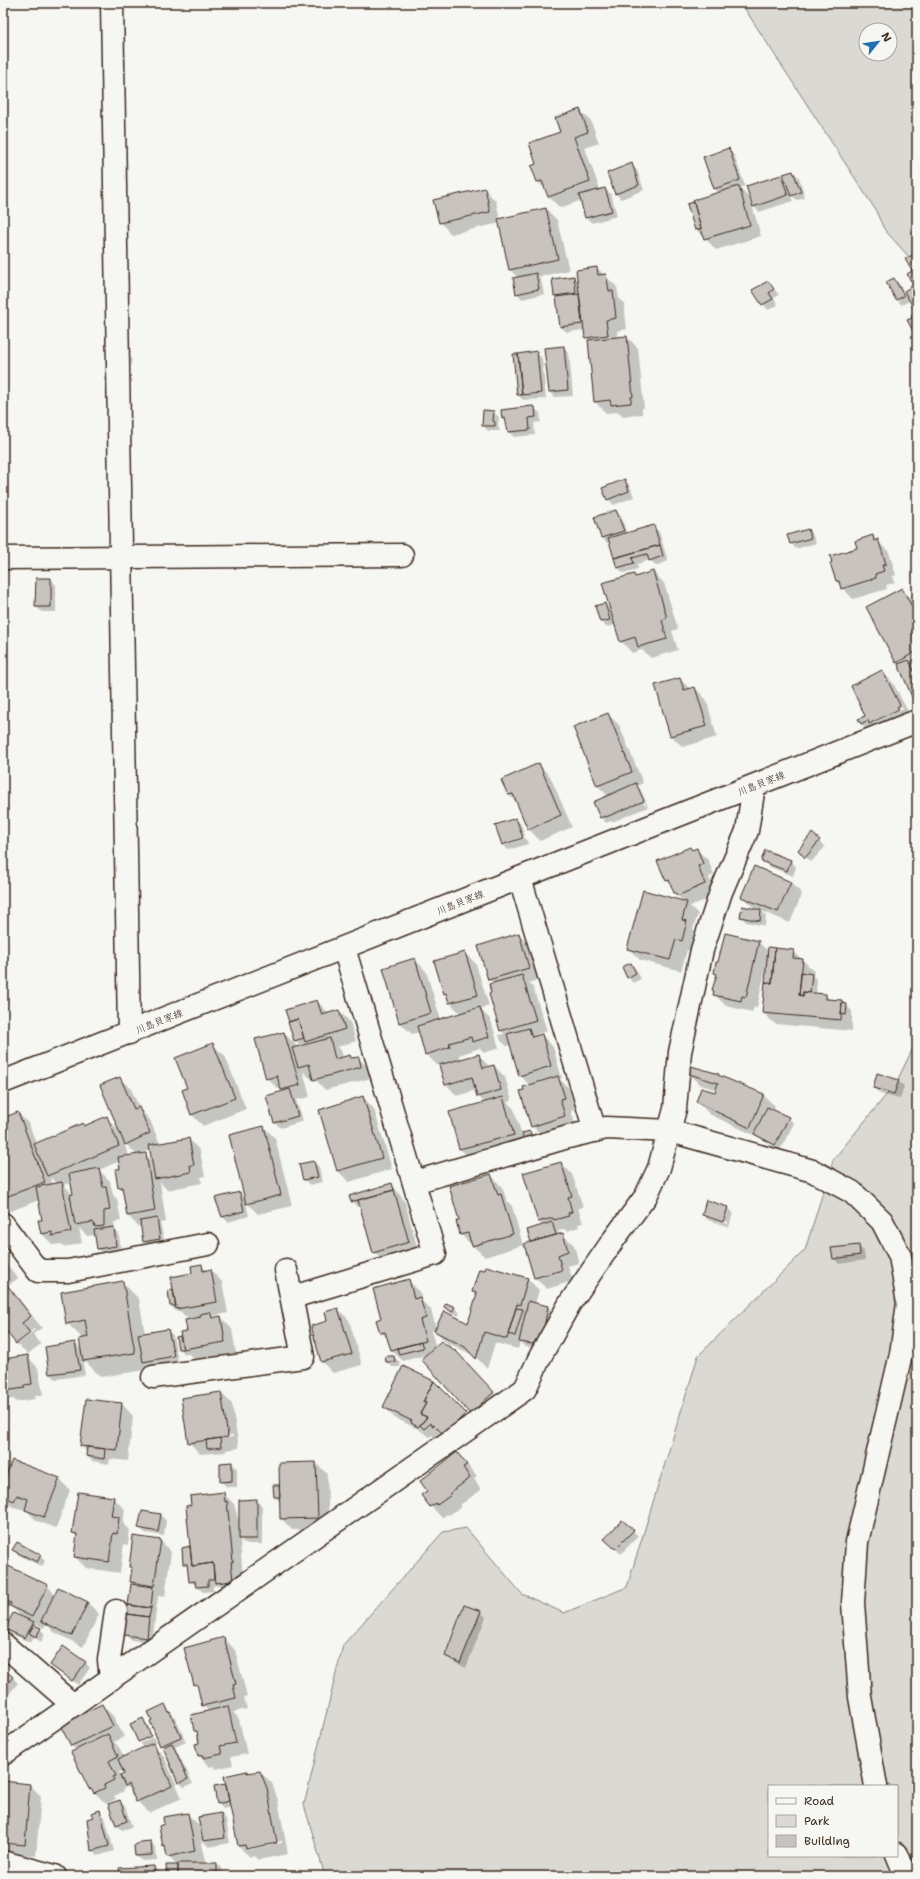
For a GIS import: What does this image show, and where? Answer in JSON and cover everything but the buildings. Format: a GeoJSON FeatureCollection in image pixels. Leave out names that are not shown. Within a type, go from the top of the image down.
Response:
{"type":"FeatureCollection","features":[{"type":"Feature","properties":{"kind":"street"},"geometry":{"type":"LineString","coordinates":[[112,3],[129,1032]]}},
{"type":"Feature","properties":{"kind":"street"},"geometry":{"type":"LineString","coordinates":[[3,558],[402,555]]}},
{"type":"Feature","properties":{"kind":"street","name":"川島貝家線"},"geometry":{"type":"LineString","coordinates":[[3,1082],[917,721]]}},
{"type":"Feature","properties":{"kind":"street"},"geometry":{"type":"LineString","coordinates":[[3,1754],[525,1389],[540,1357],[570,1303],[646,1196],[660,1168],[675,1109],[680,1052],[702,950],[721,892],[747,831],[754,786]]}},
{"type":"Feature","properties":{"kind":"street"},"geometry":{"type":"LineString","coordinates":[[520,878],[595,1131]]}},
{"type":"Feature","properties":{"kind":"street"},"geometry":{"type":"LineString","coordinates":[[293,1297],[435,1254],[415,1182],[344,948]]}},
{"type":"Feature","properties":{"kind":"street"},"geometry":{"type":"LineString","coordinates":[[415,1182],[568,1137],[606,1128],[670,1131],[813,1171],[852,1192],[882,1220],[900,1256],[908,1303],[901,1354],[857,1542],[853,1603],[860,1697],[876,1785]]}},
{"type":"Feature","properties":{"kind":"street"},"geometry":{"type":"LineString","coordinates":[[3,1224],[38,1271],[68,1271],[208,1244]]}},
{"type":"Feature","properties":{"kind":"street"},"geometry":{"type":"LineString","coordinates":[[153,1376],[303,1357],[293,1297],[286,1270]]}},
{"type":"Feature","properties":{"kind":"street"},"geometry":{"type":"LineString","coordinates":[[111,1679],[109,1660],[116,1611]]}},
{"type":"Feature","properties":{"kind":"street"},"geometry":{"type":"LineString","coordinates":[[3,1644],[73,1705]]}},
{"type":"Feature","properties":{"kind":"street"},"geometry":{"type":"LineString","coordinates":[[898,1856],[906,1876]]}},
{"type":"Feature","properties":{"kind":"street"},"geometry":{"type":"LineString","coordinates":[[3,1862],[55,1876]]}},
{"type":"Feature","properties":{"kind":"green space"},"geometry":{"type":"Polygon","coordinates":[[[741,3],[917,3],[917,266],[884,229],[875,209],[741,3]]]}},
{"type":"Feature","properties":{"kind":"green space"},"geometry":{"type":"Polygon","coordinates":[[[917,1040],[917,1876],[325,1876],[304,1805],[343,1645],[443,1532],[466,1528],[522,1594],[564,1613],[627,1587],[698,1356],[805,1250],[833,1160],[896,1083],[917,1040]]]}}]}
